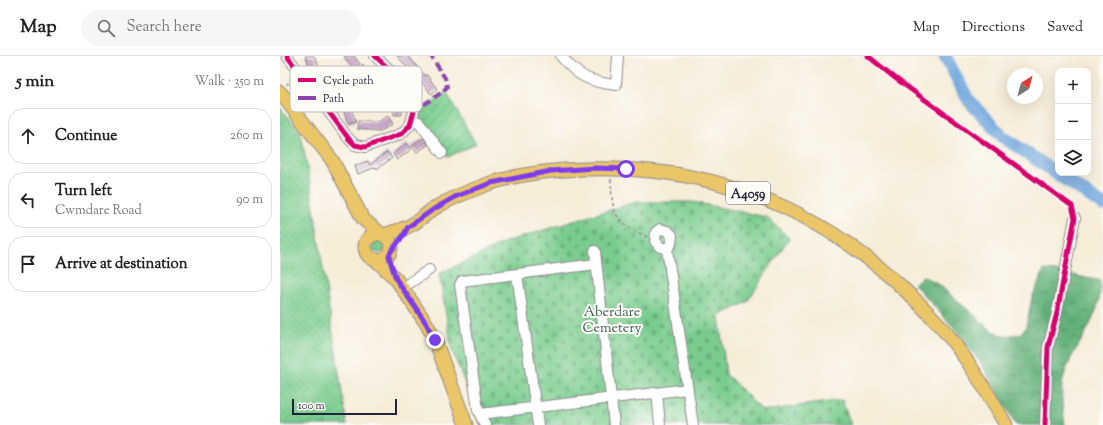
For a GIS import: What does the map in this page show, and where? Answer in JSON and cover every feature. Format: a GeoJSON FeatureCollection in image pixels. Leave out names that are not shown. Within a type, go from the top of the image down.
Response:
{"type":"FeatureCollection","features":[{"type":"Feature","properties":{"kind":"main road"},"geometry":{"type":"LineString","coordinates":[[280,93],[290,106]]}},
{"type":"Feature","properties":{"kind":"main road"},"geometry":{"type":"LineString","coordinates":[[295,112],[332,160],[363,219],[366,253],[376,260],[399,283],[426,323],[435,340],[466,425]]}},
{"type":"Feature","properties":{"kind":"main road","name":"A4059"},"geometry":{"type":"LineString","coordinates":[[382,234],[408,227],[434,209],[457,196],[491,183],[551,171],[611,169],[658,171],[731,186],[803,215],[832,232],[863,254],[922,307],[959,349],[1006,425]]}},
{"type":"Feature","properties":{"kind":"main road"},"geometry":{"type":"LineString","coordinates":[[363,219],[391,242],[390,253],[399,283]]}},
{"type":"Feature","properties":{"kind":"main road","name":"A4059"},"geometry":{"type":"LineString","coordinates":[[390,253],[408,227]]}},
{"type":"Feature","properties":{"kind":"main road"},"geometry":{"type":"LineString","coordinates":[[366,240],[371,235],[382,234]]}},
{"type":"Feature","properties":{"kind":"main road"},"geometry":{"type":"LineString","coordinates":[[376,260],[383,259],[390,253]]}},
{"type":"Feature","properties":{"kind":"street"},"geometry":{"type":"LineString","coordinates":[[288,56],[295,66]]}},
{"type":"Feature","properties":{"kind":"street"},"geometry":{"type":"LineString","coordinates":[[375,56],[386,66]]}},
{"type":"Feature","properties":{"kind":"street"},"geometry":{"type":"LineString","coordinates":[[561,56],[579,75],[597,82],[616,84],[618,56]]}},
{"type":"Feature","properties":{"kind":"street"},"geometry":{"type":"LineString","coordinates":[[329,112],[355,145],[365,147],[401,134],[410,125],[414,112]]}},
{"type":"Feature","properties":{"kind":"street"},"geometry":{"type":"LineString","coordinates":[[412,119],[419,122],[442,153]]}},
{"type":"Feature","properties":{"kind":"street"},"geometry":{"type":"LineString","coordinates":[[1045,425],[1048,347],[1075,218]]}},
{"type":"Feature","properties":{"kind":"street"},"geometry":{"type":"LineString","coordinates":[[667,249],[660,247],[655,241],[656,232],[660,229],[668,231],[673,240],[667,249],[693,425]]}},
{"type":"Feature","properties":{"kind":"street"},"geometry":{"type":"LineString","coordinates":[[594,250],[614,425]]}},
{"type":"Feature","properties":{"kind":"street"},"geometry":{"type":"LineString","coordinates":[[485,425],[480,414],[460,285],[465,280],[596,264]]}},
{"type":"Feature","properties":{"kind":"street"},"geometry":{"type":"LineString","coordinates":[[399,283],[428,270]]}},
{"type":"Feature","properties":{"kind":"street"},"geometry":{"type":"LineString","coordinates":[[517,274],[538,425]]}},
{"type":"Feature","properties":{"kind":"street"},"geometry":{"type":"LineString","coordinates":[[480,414],[688,390]]}},
{"type":"Feature","properties":{"kind":"street"},"geometry":{"type":"LineString","coordinates":[[658,393],[660,425]]}},
{"type":"Feature","properties":{"kind":"path"},"geometry":{"type":"LineString","coordinates":[[280,93],[286,88],[290,80]]}},
{"type":"Feature","properties":{"kind":"path"},"geometry":{"type":"LineString","coordinates":[[611,169],[612,202],[616,215],[625,225],[655,241]]}},
{"type":"Feature","properties":{"kind":"green space"},"geometry":{"type":"Polygon","coordinates":[[[446,92],[476,144],[448,157],[420,119],[422,110],[446,92]]]}},
{"type":"Feature","properties":{"kind":"green space"},"geometry":{"type":"Polygon","coordinates":[[[280,107],[300,132],[308,170],[347,425],[280,425],[280,107]]]}},
{"type":"Feature","properties":{"kind":"green space","name":"Aberdare Cemetery"},"geometry":{"type":"Polygon","coordinates":[[[636,202],[693,202],[767,217],[789,238],[747,302],[719,316],[726,374],[763,411],[842,400],[851,425],[481,425],[452,350],[439,274],[508,241],[636,202]]]}},
{"type":"Feature","properties":{"kind":"green space"},"geometry":{"type":"Polygon","coordinates":[[[376,239],[382,239],[386,243],[386,249],[382,253],[376,253],[372,249],[372,243],[376,239]]]}},
{"type":"Feature","properties":{"kind":"green space"},"geometry":{"type":"Polygon","coordinates":[[[1044,270],[1059,271],[1100,280],[1099,299],[1094,317],[1071,357],[1063,379],[1062,396],[1065,425],[1016,425],[982,365],[953,327],[914,284],[922,276],[938,284],[989,328],[1003,336],[1020,334],[1026,327],[1032,298],[1044,270]]]}},
{"type":"Feature","properties":{"kind":"building"},"geometry":{"type":"Polygon","coordinates":[[[305,56],[314,56],[319,66],[310,66],[305,56]]]}},
{"type":"Feature","properties":{"kind":"building"},"geometry":{"type":"Polygon","coordinates":[[[344,56],[354,56],[360,64],[357,66],[351,66],[344,56]]]}},
{"type":"Feature","properties":{"kind":"building"},"geometry":{"type":"Polygon","coordinates":[[[397,56],[408,56],[416,66],[406,66],[397,56]]]}},
{"type":"Feature","properties":{"kind":"building"},"geometry":{"type":"Polygon","coordinates":[[[422,72],[425,76],[427,75],[437,89],[431,94],[422,82],[422,72]]]}},
{"type":"Feature","properties":{"kind":"building"},"geometry":{"type":"Polygon","coordinates":[[[344,112],[352,112],[356,122],[348,124],[344,112]]]}},
{"type":"Feature","properties":{"kind":"building"},"geometry":{"type":"Polygon","coordinates":[[[394,112],[402,112],[402,115],[394,115],[394,112]]]}},
{"type":"Feature","properties":{"kind":"building"},"geometry":{"type":"Polygon","coordinates":[[[388,116],[393,124],[381,131],[357,129],[358,121],[378,122],[388,116]]]}},
{"type":"Feature","properties":{"kind":"building"},"geometry":{"type":"Polygon","coordinates":[[[423,138],[428,145],[417,152],[412,146],[423,138]]]}},
{"type":"Feature","properties":{"kind":"building"},"geometry":{"type":"Polygon","coordinates":[[[407,143],[412,149],[397,160],[393,154],[407,143]]]}},
{"type":"Feature","properties":{"kind":"building"},"geometry":{"type":"Polygon","coordinates":[[[387,152],[392,158],[377,169],[376,167],[358,174],[355,166],[368,161],[370,165],[387,152]]]}},
{"type":"Feature","properties":{"kind":"waterway"},"geometry":{"type":"LineString","coordinates":[[945,56],[969,101],[1003,137],[1103,205]]}},
{"type":"Feature","properties":{"kind":"marked path"},"geometry":{"type":"LineString","coordinates":[[422,106],[441,93],[447,87],[445,78],[431,56]]}},
{"type":"Feature","properties":{"kind":"cycle path"},"geometry":{"type":"LineString","coordinates":[[287,56],[294,66]]}},
{"type":"Feature","properties":{"kind":"cycle path"},"geometry":{"type":"LineString","coordinates":[[375,56],[386,66]]}},
{"type":"Feature","properties":{"kind":"cycle path"},"geometry":{"type":"LineString","coordinates":[[868,56],[895,78],[1072,206],[1075,218],[1057,313],[1048,347],[1045,425]]}},
{"type":"Feature","properties":{"kind":"cycle path"},"geometry":{"type":"LineString","coordinates":[[329,112],[355,145],[365,147],[401,134],[410,125],[414,112]]}},
{"type":"Feature","properties":{"kind":"route"},"geometry":{"type":"LineString","coordinates":[[435,340],[426,323],[396,279],[390,260],[389,255],[408,227],[434,209],[457,196],[491,183],[551,171],[595,168],[626,169]]}}]}
